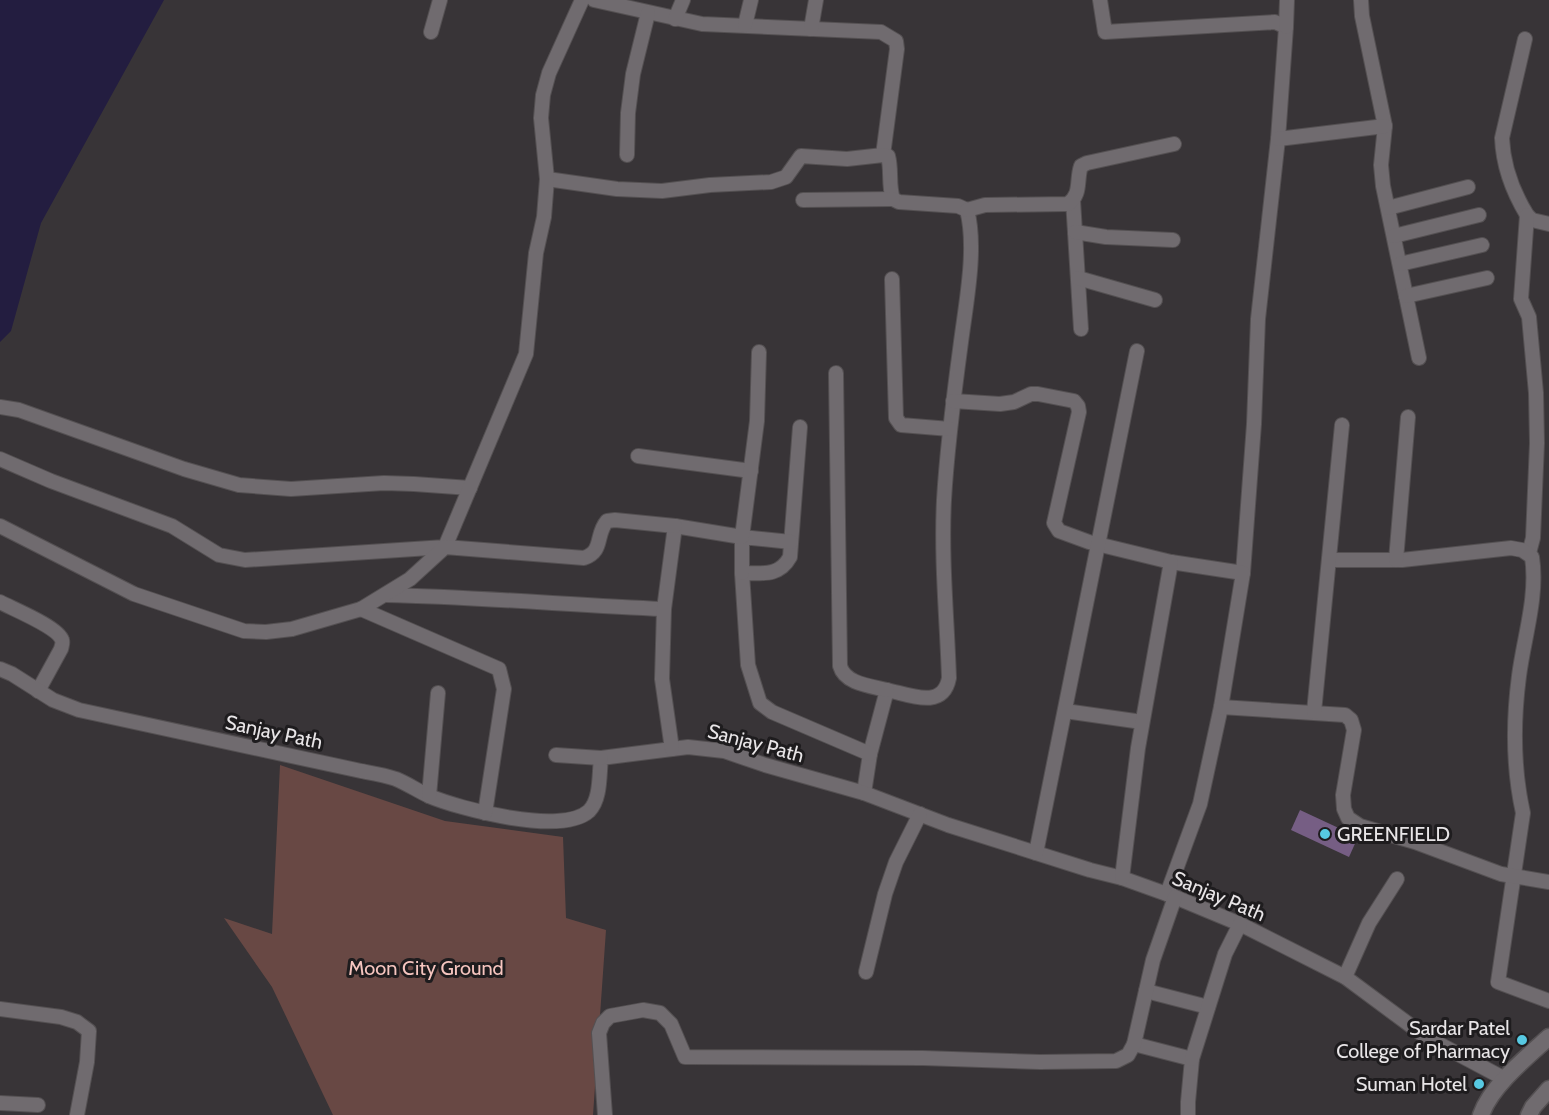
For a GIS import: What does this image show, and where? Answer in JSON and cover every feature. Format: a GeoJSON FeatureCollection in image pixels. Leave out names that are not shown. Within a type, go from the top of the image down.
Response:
{"type":"FeatureCollection","features":[{"type":"Feature","properties":{"kind":"street"},"geometry":{"type":"LineString","coordinates":[[431,32],[440,0]]}},
{"type":"Feature","properties":{"kind":"street"},"geometry":{"type":"LineString","coordinates":[[0,526],[134,594],[244,631],[266,632],[292,629],[361,609],[410,579],[445,547],[526,354],[536,253],[544,217],[547,179],[541,118],[543,95],[549,73],[582,0]]}},
{"type":"Feature","properties":{"kind":"street"},"geometry":{"type":"LineString","coordinates":[[594,0],[702,24],[881,32],[896,41],[897,49],[883,155]]}},
{"type":"Feature","properties":{"kind":"street"},"geometry":{"type":"LineString","coordinates":[[675,19],[683,0]]}},
{"type":"Feature","properties":{"kind":"street"},"geometry":{"type":"LineString","coordinates":[[745,26],[751,0]]}},
{"type":"Feature","properties":{"kind":"street"},"geometry":{"type":"LineString","coordinates":[[810,29],[816,0]]}},
{"type":"Feature","properties":{"kind":"street"},"geometry":{"type":"LineString","coordinates":[[1100,0],[1105,32],[1275,22],[1286,27]]}},
{"type":"Feature","properties":{"kind":"street"},"geometry":{"type":"LineString","coordinates":[[605,1115],[599,1034],[603,1023],[610,1016],[643,1010],[660,1013],[670,1024],[685,1057],[923,1058],[1040,1062],[1116,1060],[1128,1055],[1134,1044],[1153,960],[1171,895],[1200,804],[1221,707],[1243,573],[1254,424],[1258,319],[1278,139],[1287,0]]}},
{"type":"Feature","properties":{"kind":"street"},"geometry":{"type":"LineString","coordinates":[[1361,0],[1366,38],[1385,126],[1381,165],[1419,358]]}},
{"type":"Feature","properties":{"kind":"street"},"geometry":{"type":"LineString","coordinates":[[627,155],[628,112],[633,74],[648,13]]}},
{"type":"Feature","properties":{"kind":"street"},"geometry":{"type":"LineString","coordinates":[[1525,39],[1502,138],[1503,154],[1507,172],[1527,215],[1532,220],[1549,224]]}},
{"type":"Feature","properties":{"kind":"street"},"geometry":{"type":"LineString","coordinates":[[1278,139],[1385,126]]}},
{"type":"Feature","properties":{"kind":"street"},"geometry":{"type":"LineString","coordinates":[[802,200],[893,199],[899,202],[958,206],[967,210],[985,205],[1062,205],[1073,200],[1078,192],[1078,174],[1081,166],[1174,144]]}},
{"type":"Feature","properties":{"kind":"street"},"geometry":{"type":"LineString","coordinates":[[547,179],[616,189],[662,191],[780,180],[791,172],[801,156],[847,159],[883,155],[888,156],[890,191],[893,199]]}},
{"type":"Feature","properties":{"kind":"street"},"geometry":{"type":"LineString","coordinates":[[1388,208],[1468,187]]}},
{"type":"Feature","properties":{"kind":"street"},"geometry":{"type":"LineString","coordinates":[[1073,200],[1081,329]]}},
{"type":"Feature","properties":{"kind":"street"},"geometry":{"type":"LineString","coordinates":[[836,373],[840,666],[842,674],[850,679],[887,690],[929,698],[940,697],[947,690],[949,678],[944,502],[953,401],[970,273],[970,220],[967,210]]}},
{"type":"Feature","properties":{"kind":"street"},"geometry":{"type":"LineString","coordinates":[[1394,236],[1479,215]]}},
{"type":"Feature","properties":{"kind":"street"},"geometry":{"type":"LineString","coordinates":[[1527,215],[1521,299],[1529,317],[1533,350],[1537,443],[1534,531],[1528,553]]}},
{"type":"Feature","properties":{"kind":"street"},"geometry":{"type":"LineString","coordinates":[[1075,232],[1106,237],[1173,240]]}},
{"type":"Feature","properties":{"kind":"street"},"geometry":{"type":"LineString","coordinates":[[1400,264],[1482,245]]}},
{"type":"Feature","properties":{"kind":"street"},"geometry":{"type":"LineString","coordinates":[[1078,278],[1155,300]]}},
{"type":"Feature","properties":{"kind":"street"},"geometry":{"type":"LineString","coordinates":[[1406,296],[1487,278]]}},
{"type":"Feature","properties":{"kind":"street"},"geometry":{"type":"LineString","coordinates":[[892,279],[896,418],[901,425],[950,429]]}},
{"type":"Feature","properties":{"kind":"street"},"geometry":{"type":"LineString","coordinates":[[1036,853],[1137,351]]}},
{"type":"Feature","properties":{"kind":"street"},"geometry":{"type":"LineString","coordinates":[[759,352],[758,421],[742,537],[748,665],[760,703],[772,712],[870,754]]}},
{"type":"Feature","properties":{"kind":"street"},"geometry":{"type":"LineString","coordinates":[[953,401],[1000,404],[1038,394],[1074,401],[1079,412],[1054,523],[1059,531],[1172,562],[1243,573]]}},
{"type":"Feature","properties":{"kind":"street"},"geometry":{"type":"LineString","coordinates":[[0,407],[19,410],[184,469],[238,485],[291,489],[384,483],[436,484],[470,488]]}},
{"type":"Feature","properties":{"kind":"street"},"geometry":{"type":"LineString","coordinates":[[1396,560],[1408,417]]}},
{"type":"Feature","properties":{"kind":"street"},"geometry":{"type":"LineString","coordinates":[[1314,712],[1342,425]]}},
{"type":"Feature","properties":{"kind":"street"},"geometry":{"type":"LineString","coordinates":[[742,573],[770,573],[784,567],[790,557],[800,427]]}},
{"type":"Feature","properties":{"kind":"street"},"geometry":{"type":"LineString","coordinates":[[638,456],[751,471]]}},
{"type":"Feature","properties":{"kind":"street"},"geometry":{"type":"LineString","coordinates":[[0,459],[51,481],[172,526],[219,555],[245,560],[445,547],[584,558],[593,555],[597,549],[602,527],[607,521],[615,520],[792,542]]}},
{"type":"Feature","properties":{"kind":"street"},"geometry":{"type":"LineString","coordinates":[[672,749],[662,679],[664,609],[675,526]]}},
{"type":"Feature","properties":{"kind":"street"},"geometry":{"type":"LineString","coordinates":[[1329,560],[1396,560],[1511,548],[1528,553],[1533,557],[1533,592],[1519,676],[1515,733],[1518,792],[1523,813],[1498,982],[1549,1001]]}},
{"type":"Feature","properties":{"kind":"street"},"geometry":{"type":"LineString","coordinates":[[1122,878],[1143,722],[1172,562]]}},
{"type":"Feature","properties":{"kind":"street"},"geometry":{"type":"LineString","coordinates":[[385,595],[488,598],[555,604],[664,609]]}},
{"type":"Feature","properties":{"kind":"street"},"geometry":{"type":"LineString","coordinates":[[0,602],[52,629],[61,637],[63,642],[61,649],[38,691]]}},
{"type":"Feature","properties":{"kind":"street"},"geometry":{"type":"LineString","coordinates":[[361,609],[499,669],[504,689],[485,813]]}},
{"type":"Feature","properties":{"kind":"street","name":"Sanjay Path"},"geometry":{"type":"LineString","coordinates":[[0,669],[53,700],[79,710],[396,779],[429,796],[485,813],[547,822],[563,822],[589,811],[597,799],[601,758],[688,747],[724,751],[864,793],[1036,853],[1171,895],[1240,924],[1345,976],[1426,1037],[1505,1079]]}},
{"type":"Feature","properties":{"kind":"street"},"geometry":{"type":"LineString","coordinates":[[864,793],[870,754],[887,690]]}},
{"type":"Feature","properties":{"kind":"street"},"geometry":{"type":"LineString","coordinates":[[429,796],[438,693]]}},
{"type":"Feature","properties":{"kind":"street"},"geometry":{"type":"LineString","coordinates":[[1221,707],[1345,715],[1351,720],[1354,730],[1343,795],[1344,809],[1348,818],[1360,826],[1415,842],[1501,874],[1549,882]]}},
{"type":"Feature","properties":{"kind":"street"},"geometry":{"type":"LineString","coordinates":[[1065,711],[1143,722]]}},
{"type":"Feature","properties":{"kind":"street"},"geometry":{"type":"LineString","coordinates":[[556,755],[601,758]]}},
{"type":"Feature","properties":{"kind":"street"},"geometry":{"type":"LineString","coordinates":[[866,972],[885,894],[896,862],[921,814]]}},
{"type":"Feature","properties":{"kind":"street"},"geometry":{"type":"LineString","coordinates":[[1345,976],[1369,923],[1397,879]]}},
{"type":"Feature","properties":{"kind":"street"},"geometry":{"type":"LineString","coordinates":[[1188,1115],[1192,1059],[1224,954],[1240,924]]}},
{"type":"Feature","properties":{"kind":"street"},"geometry":{"type":"LineString","coordinates":[[1146,991],[1208,1007]]}},
{"type":"Feature","properties":{"kind":"street"},"geometry":{"type":"LineString","coordinates":[[0,1009],[61,1017],[78,1022],[89,1031],[87,1062],[77,1115]]}},
{"type":"Feature","properties":{"kind":"street"},"geometry":{"type":"LineString","coordinates":[[1481,1115],[1505,1079],[1521,1061],[1549,1037]]}},
{"type":"Feature","properties":{"kind":"street"},"geometry":{"type":"LineString","coordinates":[[1134,1044],[1192,1059]]}},
{"type":"Feature","properties":{"kind":"street"},"geometry":{"type":"LineString","coordinates":[[1529,1115],[1549,1089]]}},
{"type":"Feature","properties":{"kind":"street"},"geometry":{"type":"LineString","coordinates":[[0,1103],[38,1105]]}},
{"type":"Feature","properties":{"kind":"green space","name":"Moon City Ground"},"geometry":{"type":"Polygon","coordinates":[[[280,765],[445,821],[563,837],[566,918],[606,930],[593,1115],[333,1115],[272,987],[224,918],[272,934],[280,765]]]}},
{"type":"Feature","properties":{"kind":"shaded area"},"geometry":{"type":"Polygon","coordinates":[[[0,0],[164,0],[41,223],[11,331],[0,342],[0,0]]]}},
{"type":"Feature","properties":{"kind":"building","name":"GREENFIELD"},"geometry":{"type":"Polygon","coordinates":[[[1300,810],[1358,837],[1349,857],[1291,830],[1300,810]]]}},
{"type":"Feature","properties":{"kind":"place","name":"GREENFIELD"},"geometry":{"type":"Point","coordinates":[1325,834]}},
{"type":"Feature","properties":{"kind":"place","name":"Sardar Patel College of Pharmacy"},"geometry":{"type":"Point","coordinates":[1522,1040]}},
{"type":"Feature","properties":{"kind":"place","name":"Suman Hotel"},"geometry":{"type":"Point","coordinates":[1479,1084]}}]}
